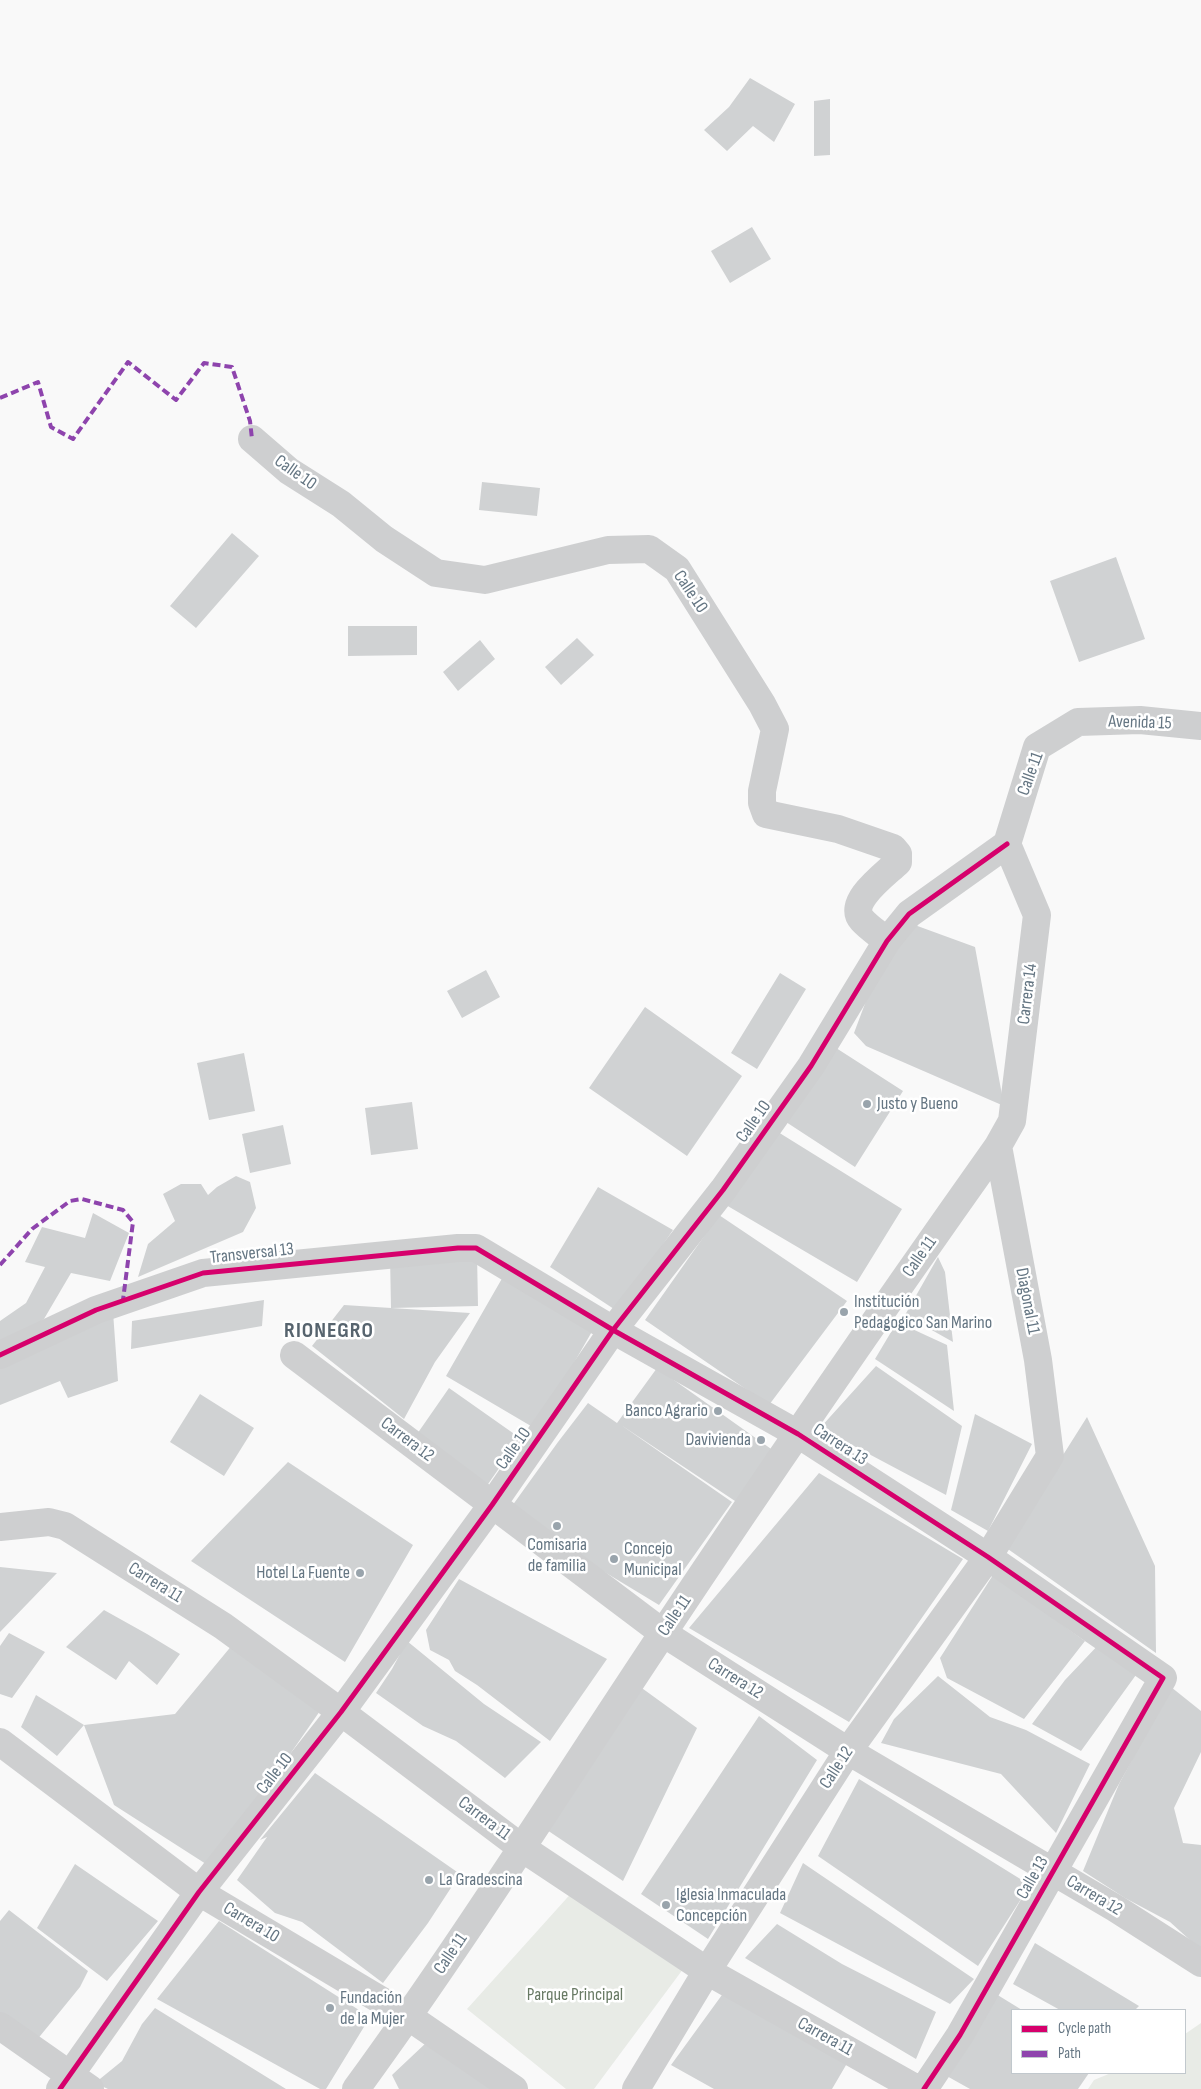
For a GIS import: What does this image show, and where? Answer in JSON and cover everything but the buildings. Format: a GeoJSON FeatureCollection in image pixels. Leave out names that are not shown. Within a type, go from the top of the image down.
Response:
{"type":"FeatureCollection","features":[{"type":"Feature","properties":{"kind":"street","name":"Calle 10"},"geometry":{"type":"LineString","coordinates":[[252,439],[289,471],[341,504],[384,539],[436,573],[485,580],[608,550],[649,549],[677,569],[762,704],[775,729],[762,791],[762,803],[766,814],[838,829],[893,848],[898,854],[898,862],[862,897],[858,908],[861,919],[886,941]]}},
{"type":"Feature","properties":{"kind":"street","name":"Avenida 15"},"geometry":{"type":"LineString","coordinates":[[1078,722],[1140,720],[1201,726]]}},
{"type":"Feature","properties":{"kind":"street","name":"Calle 11"},"geometry":{"type":"LineString","coordinates":[[1007,844],[1038,748],[1078,722]]}},
{"type":"Feature","properties":{"kind":"street","name":"Calle 10"},"geometry":{"type":"LineString","coordinates":[[73,2084],[199,1892],[341,1712],[492,1505],[613,1330],[723,1190],[811,1066],[886,941],[909,914],[1007,844]]}},
{"type":"Feature","properties":{"kind":"street","name":"Carrera 14"},"geometry":{"type":"LineString","coordinates":[[998,1146],[1012,1121],[1037,915],[1007,844]]}},
{"type":"Feature","properties":{"kind":"street","name":"Calle 11"},"geometry":{"type":"LineString","coordinates":[[356,2089],[409,2017],[663,1633],[798,1434],[998,1146]]}},
{"type":"Feature","properties":{"kind":"street","name":"Diagonal 11"},"geometry":{"type":"LineString","coordinates":[[998,1146],[1038,1360],[1050,1456]]}},
{"type":"Feature","properties":{"kind":"street","name":"Transversal 13"},"geometry":{"type":"LineString","coordinates":[[0,1355],[96,1310],[203,1273],[458,1248],[476,1248],[490,1256]]}},
{"type":"Feature","properties":{"kind":"street","name":"Carrera 13"},"geometry":{"type":"LineString","coordinates":[[490,1256],[613,1330],[798,1434],[988,1557],[1163,1678]]}},
{"type":"Feature","properties":{"kind":"street","name":"Carrera 12"},"geometry":{"type":"LineString","coordinates":[[294,1355],[663,1633],[848,1751],[1115,1908],[1201,1963]]}},
{"type":"Feature","properties":{"kind":"street","name":"Calle 12"},"geometry":{"type":"LineString","coordinates":[[636,2089],[707,1971],[848,1751],[988,1557],[1050,1456]]}},
{"type":"Feature","properties":{"kind":"street","name":"Carrera 11"},"geometry":{"type":"LineString","coordinates":[[0,1527],[49,1522],[65,1526],[222,1626],[341,1712],[522,1848],[707,1971],[918,2089]]}},
{"type":"Feature","properties":{"kind":"street","name":"Calle 13"},"geometry":{"type":"LineString","coordinates":[[924,2089],[960,2035],[1163,1678]]}},
{"type":"Feature","properties":{"kind":"street","name":"Carrera 10"},"geometry":{"type":"LineString","coordinates":[[0,1742],[199,1892],[409,2017],[514,2089]]}},
{"type":"Feature","properties":{"kind":"street"},"geometry":{"type":"LineString","coordinates":[[0,2026],[73,2084]]}},
{"type":"Feature","properties":{"kind":"green space","name":"Parque Principal"},"geometry":{"type":"Polygon","coordinates":[[[575,1889],[692,1957],[594,2089],[566,2089],[467,2009],[575,1889]]]}},
{"type":"Feature","properties":{"kind":"green space"},"geometry":{"type":"Polygon","coordinates":[[[1201,2023],[1201,2089],[1088,2089],[1094,2080],[1109,2074],[1186,2074],[1186,2033],[1201,2023]]]}},
{"type":"Feature","properties":{"kind":"marked path"},"geometry":{"type":"LineString","coordinates":[[0,398],[38,382],[51,427],[73,439],[128,362],[176,400],[204,363],[232,367],[250,421],[252,439]]}},
{"type":"Feature","properties":{"kind":"marked path"},"geometry":{"type":"LineString","coordinates":[[0,1265],[32,1229],[70,1201],[82,1199],[123,1210],[133,1222],[123,1300]]}},
{"type":"Feature","properties":{"kind":"cycle path"},"geometry":{"type":"LineString","coordinates":[[60,2089],[199,1892],[341,1712],[492,1505],[613,1330],[723,1190],[811,1066],[887,941],[909,914],[1007,844]]}},
{"type":"Feature","properties":{"kind":"cycle path"},"geometry":{"type":"LineString","coordinates":[[0,1355],[96,1310],[203,1273],[458,1248],[476,1248],[613,1330],[798,1434],[988,1557],[1163,1678],[960,2035],[924,2089]]}},
{"type":"Feature","properties":{"kind":"place","name":"Justo y Bueno"},"geometry":{"type":"Point","coordinates":[867,1104]}},
{"type":"Feature","properties":{"kind":"place","name":"Institución Pedagogico San Marino"},"geometry":{"type":"Point","coordinates":[844,1312]}},
{"type":"Feature","properties":{"kind":"place","name":"Banco Agrario"},"geometry":{"type":"Point","coordinates":[718,1411]}},
{"type":"Feature","properties":{"kind":"place","name":"Davivienda"},"geometry":{"type":"Point","coordinates":[761,1440]}},
{"type":"Feature","properties":{"kind":"place","name":"Comisaria de familia"},"geometry":{"type":"Point","coordinates":[557,1526]}},
{"type":"Feature","properties":{"kind":"place","name":"Concejo Municipal"},"geometry":{"type":"Point","coordinates":[614,1559]}},
{"type":"Feature","properties":{"kind":"place","name":"Hotel La Fuente"},"geometry":{"type":"Point","coordinates":[360,1573]}},
{"type":"Feature","properties":{"kind":"place","name":"La Gradescina"},"geometry":{"type":"Point","coordinates":[429,1880]}},
{"type":"Feature","properties":{"kind":"place","name":"Iglesia Inmaculada Concepción"},"geometry":{"type":"Point","coordinates":[666,1905]}},
{"type":"Feature","properties":{"kind":"place","name":"Fundación de la Mujer"},"geometry":{"type":"Point","coordinates":[330,2008]}},
{"type":"Feature","properties":{"kind":"district","name":"RIONEGRO"},"geometry":{"type":"Point","coordinates":[329,1331]}}]}
